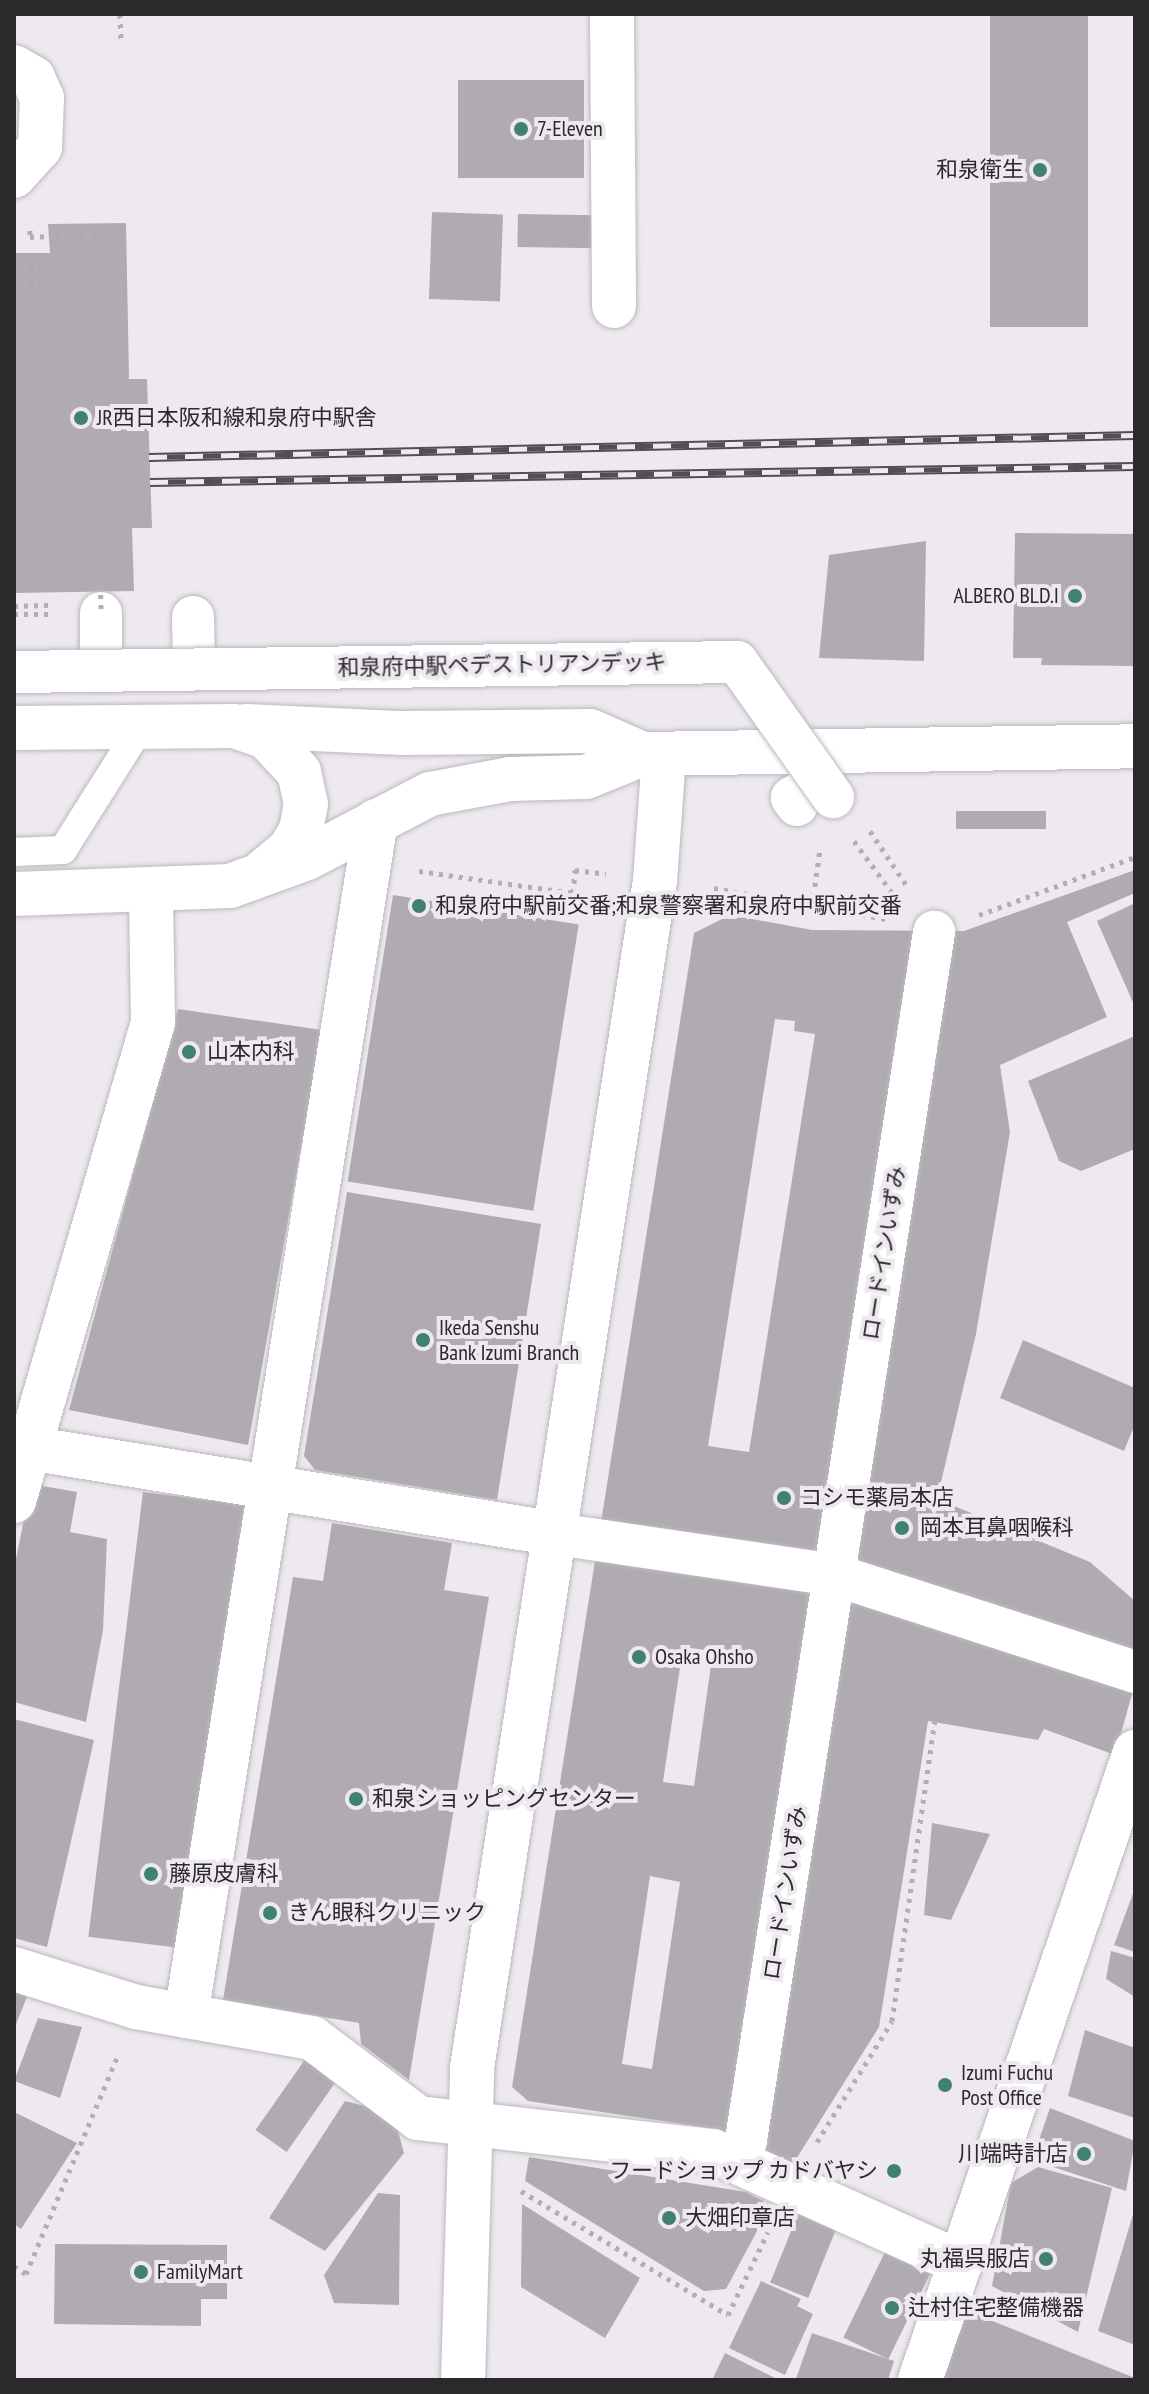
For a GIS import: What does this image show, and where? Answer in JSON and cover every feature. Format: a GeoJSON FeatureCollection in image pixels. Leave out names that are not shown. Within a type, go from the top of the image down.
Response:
{"type":"FeatureCollection","features":[{"type":"Feature","properties":{"kind":"street"},"geometry":{"type":"LineString","coordinates":[[612,14],[614,306]]}},
{"type":"Feature","properties":{"kind":"street"},"geometry":{"type":"LineString","coordinates":[[14,67],[33,78],[42,98],[40,147],[14,176]]}},
{"type":"Feature","properties":{"kind":"street"},"geometry":{"type":"LineString","coordinates":[[101,613],[101,668]]}},
{"type":"Feature","properties":{"kind":"street"},"geometry":{"type":"LineString","coordinates":[[193,617],[194,668]]}},
{"type":"Feature","properties":{"kind":"street","name":"和泉府中駅ペデストリアンデッキ"},"geometry":{"type":"LineString","coordinates":[[14,672],[101,668],[737,662],[823,802]]}},
{"type":"Feature","properties":{"kind":"street"},"geometry":{"type":"LineString","coordinates":[[234,726],[266,737],[281,749],[299,772],[306,804],[301,830],[290,849],[256,877]]}},
{"type":"Feature","properties":{"kind":"street"},"geometry":{"type":"LineString","coordinates":[[14,728],[234,726],[403,733],[590,731],[654,754]]}},
{"type":"Feature","properties":{"kind":"street"},"geometry":{"type":"LineString","coordinates":[[14,894],[151,892],[230,886],[307,858],[430,794],[470,784],[586,777],[654,754],[1135,746]]}},
{"type":"Feature","properties":{"kind":"street"},"geometry":{"type":"LineString","coordinates":[[463,2380],[472,2068],[557,1534],[655,881],[654,754]]}},
{"type":"Feature","properties":{"kind":"street"},"geometry":{"type":"LineString","coordinates":[[186,2016],[376,821]]}},
{"type":"Feature","properties":{"kind":"street"},"geometry":{"type":"LineString","coordinates":[[14,1501],[153,1023],[151,892]]}},
{"type":"Feature","properties":{"kind":"street","name":"ロードインいずみ"},"geometry":{"type":"LineString","coordinates":[[734,2161],[746,2140],[835,1575],[920,922]]}},
{"type":"Feature","properties":{"kind":"street"},"geometry":{"type":"LineString","coordinates":[[29,1448],[557,1534],[835,1575],[1135,1672]]}},
{"type":"Feature","properties":{"kind":"street"},"geometry":{"type":"LineString","coordinates":[[920,2380],[1135,1752]]}},
{"type":"Feature","properties":{"kind":"street"},"geometry":{"type":"LineString","coordinates":[[14,1969],[136,2007],[312,2038],[418,2118],[713,2151],[961,2263]]}},
{"type":"Feature","properties":{"kind":"lane"},"geometry":{"type":"LineString","coordinates":[[14,852],[63,850],[141,726]]}},
{"type":"Feature","properties":{"kind":"path"},"geometry":{"type":"LineString","coordinates":[[120,14],[121,42]]}},
{"type":"Feature","properties":{"kind":"path"},"geometry":{"type":"LineString","coordinates":[[30,230],[30,237],[90,235],[101,613]]}},
{"type":"Feature","properties":{"kind":"path"},"geometry":{"type":"LineString","coordinates":[[14,266],[91,265]]}},
{"type":"Feature","properties":{"kind":"path"},"geometry":{"type":"LineString","coordinates":[[14,282],[91,281]]}},
{"type":"Feature","properties":{"kind":"path"},"geometry":{"type":"LineString","coordinates":[[823,802],[913,894]]}},
{"type":"Feature","properties":{"kind":"path"},"geometry":{"type":"LineString","coordinates":[[812,906],[823,802]]}},
{"type":"Feature","properties":{"kind":"path"},"geometry":{"type":"LineString","coordinates":[[823,802],[920,922]]}},
{"type":"Feature","properties":{"kind":"path"},"geometry":{"type":"LineString","coordinates":[[364,887],[395,867],[573,893],[575,870],[613,875]]}},
{"type":"Feature","properties":{"kind":"path"},"geometry":{"type":"LineString","coordinates":[[14,2266],[26,2274],[81,2151],[136,2007]]}},
{"type":"Feature","properties":{"kind":"building","name":"和泉衛生"},"geometry":{"type":"Polygon","coordinates":[[[990,14],[1088,14],[1088,327],[990,327],[990,14]]]}},
{"type":"Feature","properties":{"kind":"building","name":"7-Eleven"},"geometry":{"type":"Polygon","coordinates":[[[458,80],[584,80],[584,178],[458,178],[458,80]]]}},
{"type":"Feature","properties":{"kind":"building"},"geometry":{"type":"Polygon","coordinates":[[[432,212],[503,214],[500,301],[429,299],[432,212]]]}},
{"type":"Feature","properties":{"kind":"building"},"geometry":{"type":"Polygon","coordinates":[[[518,214],[596,215],[595,248],[517,247],[518,214]]]}},
{"type":"Feature","properties":{"kind":"building","name":"JR西日本阪和線和泉府中駅舎"},"geometry":{"type":"Polygon","coordinates":[[[126,223],[129,379],[147,379],[152,528],[132,528],[134,591],[14,593],[14,253],[50,253],[48,224],[126,223]]]}},
{"type":"Feature","properties":{"kind":"building","name":"ALBERO BLD.I"},"geometry":{"type":"Polygon","coordinates":[[[1015,533],[1135,534],[1135,666],[1041,665],[1042,658],[1013,658],[1015,533]]]}},
{"type":"Feature","properties":{"kind":"building"},"geometry":{"type":"Polygon","coordinates":[[[926,541],[924,661],[819,658],[829,555],[926,541]]]}},
{"type":"Feature","properties":{"kind":"building"},"geometry":{"type":"Polygon","coordinates":[[[956,811],[1046,811],[1046,829],[956,829],[956,811]]]}},
{"type":"Feature","properties":{"kind":"building"},"geometry":{"type":"Polygon","coordinates":[[[1135,870],[1135,893],[1067,922],[1107,1017],[1000,1065],[1010,1132],[976,1334],[937,1499],[1090,1562],[1135,1601],[1135,1683],[1115,1755],[1044,1729],[1038,1740],[928,1721],[879,2027],[793,2164],[716,2129],[528,2101],[512,2087],[694,933],[730,915],[812,930],[964,931],[1135,870]],[[775,1019],[708,1446],[749,1452],[815,1034],[794,1031],[795,1021],[775,1019]],[[683,1647],[663,1782],[694,1786],[713,1651],[683,1647]],[[650,1876],[622,2064],[652,2069],[680,1882],[650,1876]]]}},
{"type":"Feature","properties":{"kind":"building"},"geometry":{"type":"Polygon","coordinates":[[[393,895],[579,924],[533,1211],[348,1181],[393,895]]]}},
{"type":"Feature","properties":{"kind":"building"},"geometry":{"type":"Polygon","coordinates":[[[1135,903],[1135,1007],[1097,921],[1135,903]]]}},
{"type":"Feature","properties":{"kind":"building"},"geometry":{"type":"Polygon","coordinates":[[[178,1009],[322,1030],[248,1445],[69,1410],[178,1009]]]}},
{"type":"Feature","properties":{"kind":"building"},"geometry":{"type":"Polygon","coordinates":[[[1135,1036],[1135,1149],[1081,1171],[1059,1161],[1028,1081],[1135,1036]]]}},
{"type":"Feature","properties":{"kind":"building","name":"Ikeda Senshu Bank Izumi Branch"},"geometry":{"type":"Polygon","coordinates":[[[347,1192],[541,1224],[497,1500],[315,1470],[304,1456],[347,1192]]]}},
{"type":"Feature","properties":{"kind":"building"},"geometry":{"type":"Polygon","coordinates":[[[1023,1340],[1135,1388],[1135,1424],[1124,1451],[1000,1398],[1023,1340]]]}},
{"type":"Feature","properties":{"kind":"building"},"geometry":{"type":"Polygon","coordinates":[[[31,1484],[77,1492],[70,1532],[107,1539],[103,1630],[86,1722],[14,1702],[14,1569],[31,1484]]]}},
{"type":"Feature","properties":{"kind":"building"},"geometry":{"type":"Polygon","coordinates":[[[143,1492],[251,1505],[197,1950],[88,1937],[143,1492]]]}},
{"type":"Feature","properties":{"kind":"building","name":"和泉ショッピングセンター"},"geometry":{"type":"Polygon","coordinates":[[[332,1523],[452,1543],[444,1590],[489,1597],[409,2080],[361,2044],[359,2023],[223,2000],[293,1577],[323,1581],[332,1523]]]}},
{"type":"Feature","properties":{"kind":"building"},"geometry":{"type":"Polygon","coordinates":[[[14,1719],[94,1740],[47,1947],[14,1938],[14,1719]]]}},
{"type":"Feature","properties":{"kind":"building"},"geometry":{"type":"Polygon","coordinates":[[[932,1823],[990,1834],[951,1920],[924,1915],[932,1823]]]}},
{"type":"Feature","properties":{"kind":"building"},"geometry":{"type":"Polygon","coordinates":[[[1135,1888],[1135,1952],[1114,1945],[1135,1888]]]}},
{"type":"Feature","properties":{"kind":"building"},"geometry":{"type":"Polygon","coordinates":[[[1111,1951],[1135,1958],[1135,1997],[1106,1979],[1111,1951]]]}},
{"type":"Feature","properties":{"kind":"building"},"geometry":{"type":"Polygon","coordinates":[[[14,1987],[29,1992],[14,2029],[14,1987]]]}},
{"type":"Feature","properties":{"kind":"building"},"geometry":{"type":"Polygon","coordinates":[[[38,2018],[82,2027],[60,2098],[14,2081],[38,2018]]]}},
{"type":"Feature","properties":{"kind":"building"},"geometry":{"type":"Polygon","coordinates":[[[1085,2030],[1135,2048],[1135,2118],[1068,2096],[1085,2030]]]}},
{"type":"Feature","properties":{"kind":"building"},"geometry":{"type":"Polygon","coordinates":[[[306,2058],[337,2080],[287,2152],[256,2130],[306,2058]]]}},
{"type":"Feature","properties":{"kind":"building"},"geometry":{"type":"Polygon","coordinates":[[[345,2101],[393,2113],[404,2153],[325,2251],[269,2218],[345,2101]]]}},
{"type":"Feature","properties":{"kind":"building","name":"川端時計店"},"geometry":{"type":"Polygon","coordinates":[[[1050,2108],[1135,2141],[1126,2191],[1032,2160],[1050,2108]]]}},
{"type":"Feature","properties":{"kind":"building"},"geometry":{"type":"Polygon","coordinates":[[[14,2112],[77,2143],[21,2229],[14,2224],[14,2112]]]}},
{"type":"Feature","properties":{"kind":"building"},"geometry":{"type":"Polygon","coordinates":[[[529,2157],[746,2192],[771,2205],[726,2289],[704,2291],[525,2181],[529,2157]]]}},
{"type":"Feature","properties":{"kind":"building","name":"丸福呉服店"},"geometry":{"type":"Polygon","coordinates":[[[1038,2167],[1112,2188],[1078,2332],[992,2286],[1011,2183],[1038,2167]]]}},
{"type":"Feature","properties":{"kind":"building"},"geometry":{"type":"Polygon","coordinates":[[[378,2193],[400,2195],[399,2305],[334,2303],[324,2275],[378,2193]]]}},
{"type":"Feature","properties":{"kind":"building"},"geometry":{"type":"Polygon","coordinates":[[[522,2204],[640,2278],[605,2338],[521,2287],[522,2204]]]}},
{"type":"Feature","properties":{"kind":"building"},"geometry":{"type":"Polygon","coordinates":[[[1135,2211],[1135,2345],[1098,2331],[1135,2211]]]}},
{"type":"Feature","properties":{"kind":"building"},"geometry":{"type":"Polygon","coordinates":[[[798,2214],[836,2229],[808,2298],[770,2283],[798,2214]]]}},
{"type":"Feature","properties":{"kind":"building","name":"FamilyMart"},"geometry":{"type":"Polygon","coordinates":[[[55,2244],[227,2245],[227,2299],[201,2299],[201,2326],[54,2324],[55,2244]]]}},
{"type":"Feature","properties":{"kind":"building","name":"辻村住宅整備機器"},"geometry":{"type":"Polygon","coordinates":[[[885,2252],[930,2274],[888,2359],[843,2337],[885,2252]]]}},
{"type":"Feature","properties":{"kind":"building"},"geometry":{"type":"Polygon","coordinates":[[[761,2281],[801,2299],[797,2306],[813,2314],[785,2375],[729,2348],[761,2281]]]}},
{"type":"Feature","properties":{"kind":"building"},"geometry":{"type":"Polygon","coordinates":[[[965,2310],[1135,2378],[1135,2380],[943,2380],[965,2310]]]}},
{"type":"Feature","properties":{"kind":"building"},"geometry":{"type":"Polygon","coordinates":[[[812,2333],[894,2361],[888,2380],[796,2379],[812,2333]]]}},
{"type":"Feature","properties":{"kind":"building"},"geometry":{"type":"Polygon","coordinates":[[[725,2353],[779,2380],[712,2380],[725,2353]]]}},
{"type":"Feature","properties":{"kind":"railway"},"geometry":{"type":"LineString","coordinates":[[149,457],[1135,435]]}},
{"type":"Feature","properties":{"kind":"railway"},"geometry":{"type":"LineString","coordinates":[[150,482],[1135,466]]}},
{"type":"Feature","properties":{"kind":"place","name":"7-Eleven"},"geometry":{"type":"Point","coordinates":[521,129]}},
{"type":"Feature","properties":{"kind":"place","name":"和泉衛生"},"geometry":{"type":"Point","coordinates":[1040,170]}},
{"type":"Feature","properties":{"kind":"place","name":"JR西日本阪和線和泉府中駅舎"},"geometry":{"type":"Point","coordinates":[81,418]}},
{"type":"Feature","properties":{"kind":"place","name":"ALBERO BLD.I"},"geometry":{"type":"Point","coordinates":[1075,596]}},
{"type":"Feature","properties":{"kind":"place","name":"和泉府中駅前交番;和泉警察署和泉府中駅前交番"},"geometry":{"type":"Point","coordinates":[419,906]}},
{"type":"Feature","properties":{"kind":"place","name":"山本内科"},"geometry":{"type":"Point","coordinates":[189,1052]}},
{"type":"Feature","properties":{"kind":"place","name":"Ikeda Senshu Bank Izumi Branch"},"geometry":{"type":"Point","coordinates":[423,1340]}},
{"type":"Feature","properties":{"kind":"place","name":"コシモ薬局本店"},"geometry":{"type":"Point","coordinates":[784,1498]}},
{"type":"Feature","properties":{"kind":"place","name":"岡本耳鼻咽喉科"},"geometry":{"type":"Point","coordinates":[902,1528]}},
{"type":"Feature","properties":{"kind":"place","name":"Osaka Ohsho"},"geometry":{"type":"Point","coordinates":[639,1657]}},
{"type":"Feature","properties":{"kind":"place","name":"和泉ショッピングセンター"},"geometry":{"type":"Point","coordinates":[356,1799]}},
{"type":"Feature","properties":{"kind":"place","name":"藤原皮膚科"},"geometry":{"type":"Point","coordinates":[151,1874]}},
{"type":"Feature","properties":{"kind":"place","name":"きん眼科クリニック"},"geometry":{"type":"Point","coordinates":[270,1913]}},
{"type":"Feature","properties":{"kind":"place","name":"Izumi Fuchu Post Office"},"geometry":{"type":"Point","coordinates":[945,2085]}},
{"type":"Feature","properties":{"kind":"place","name":"川端時計店"},"geometry":{"type":"Point","coordinates":[1084,2154]}},
{"type":"Feature","properties":{"kind":"place","name":"フードショップ カドバヤシ"},"geometry":{"type":"Point","coordinates":[894,2171]}},
{"type":"Feature","properties":{"kind":"place","name":"大畑印章店"},"geometry":{"type":"Point","coordinates":[669,2218]}},
{"type":"Feature","properties":{"kind":"place","name":"丸福呉服店"},"geometry":{"type":"Point","coordinates":[1046,2259]}},
{"type":"Feature","properties":{"kind":"place","name":"FamilyMart"},"geometry":{"type":"Point","coordinates":[141,2272]}},
{"type":"Feature","properties":{"kind":"place","name":"辻村住宅整備機器"},"geometry":{"type":"Point","coordinates":[892,2308]}}]}
